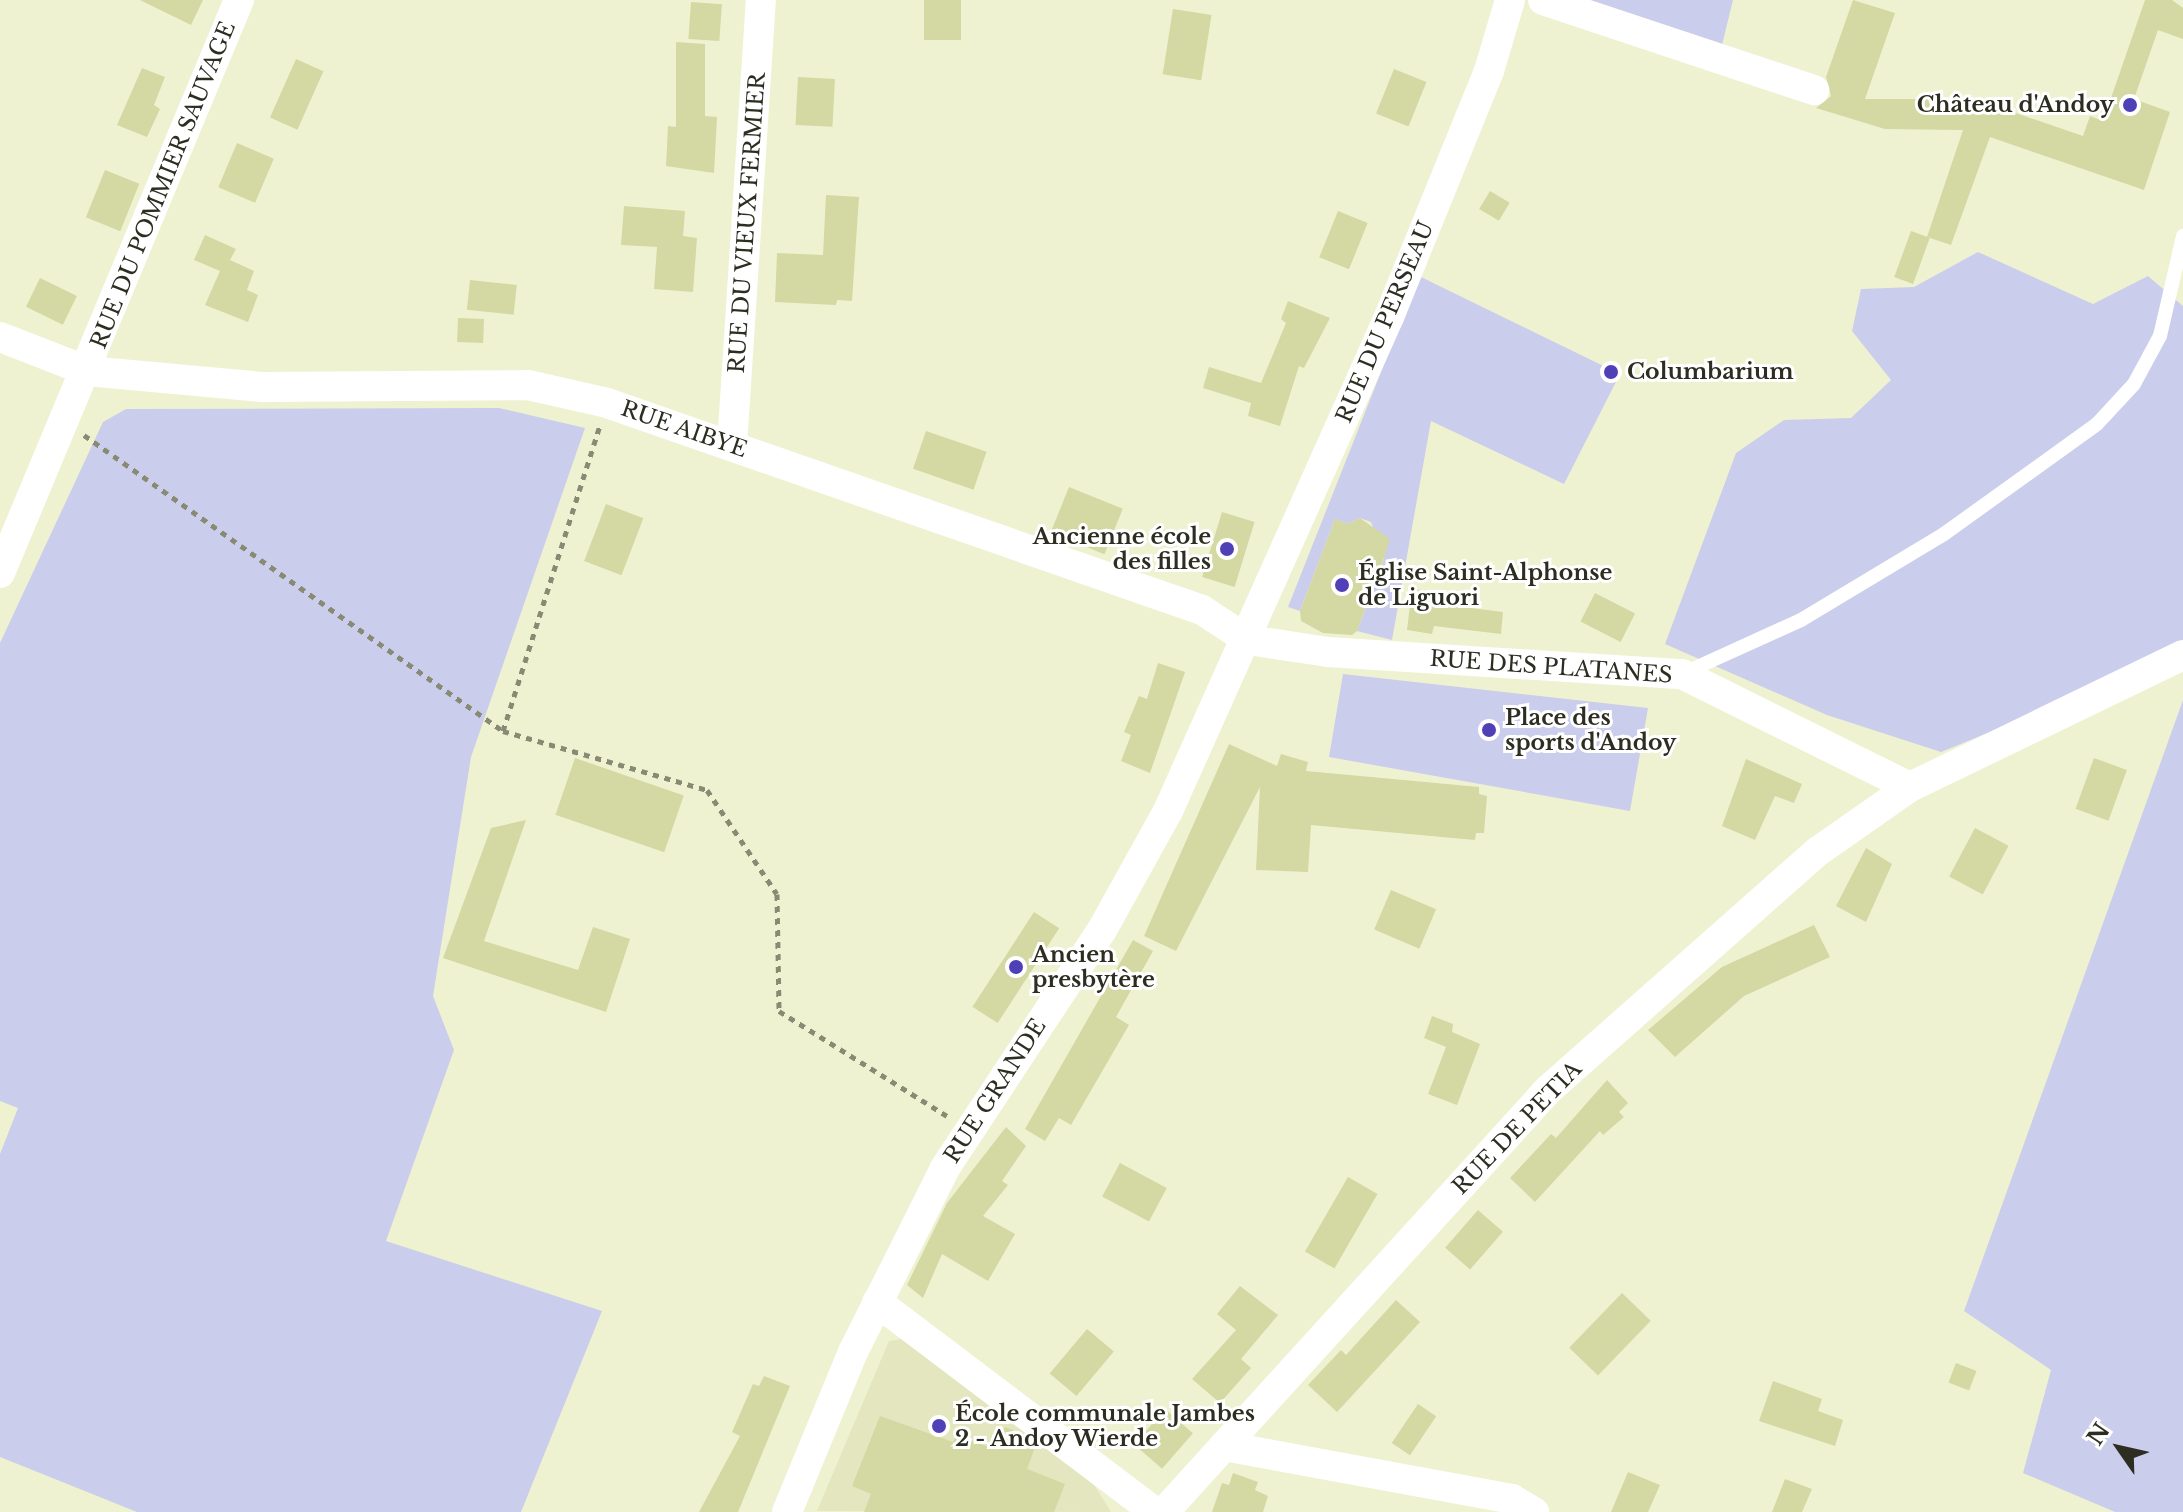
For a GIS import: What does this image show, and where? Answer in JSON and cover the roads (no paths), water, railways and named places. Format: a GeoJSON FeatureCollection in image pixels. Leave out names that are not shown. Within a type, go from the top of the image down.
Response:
{"type":"FeatureCollection","features":[{"type":"Feature","properties":{"kind":"street","name":"RUE DU POMMIER SAUVAGE"},"geometry":{"type":"LineString","coordinates":[[0,573],[66,422],[239,0]]}},
{"type":"Feature","properties":{"kind":"street","name":"RUE DU VIEUX FERMIER"},"geometry":{"type":"LineString","coordinates":[[732,446],[761,0]]}},
{"type":"Feature","properties":{"kind":"street","name":"RUE DU PERSEAU"},"geometry":{"type":"LineString","coordinates":[[1248,640],[1401,288],[1489,71],[1510,0]]}},
{"type":"Feature","properties":{"kind":"street"},"geometry":{"type":"LineString","coordinates":[[1543,0],[1814,90]]}},
{"type":"Feature","properties":{"kind":"street","name":"RUE AIBYE"},"geometry":{"type":"LineString","coordinates":[[0,337],[87,371],[262,387],[528,385],[607,403],[1202,610],[1248,640]]}},
{"type":"Feature","properties":{"kind":"street","name":"RUE DES PLATANES"},"geometry":{"type":"LineString","coordinates":[[1248,640],[1328,652],[1682,674],[1910,787]]}},
{"type":"Feature","properties":{"kind":"street","name":"RUE GRANDE"},"geometry":{"type":"LineString","coordinates":[[787,1512],[877,1302],[968,1129],[1102,930],[1168,811],[1248,640]]}},
{"type":"Feature","properties":{"kind":"street"},"geometry":{"type":"LineString","coordinates":[[1910,787],[2183,655]]}},
{"type":"Feature","properties":{"kind":"street","name":"RUE DE PETIA"},"geometry":{"type":"LineString","coordinates":[[1164,1512],[1548,1090],[1817,852],[1910,787]]}},
{"type":"Feature","properties":{"kind":"street"},"geometry":{"type":"LineString","coordinates":[[877,1302],[1155,1512]]}},
{"type":"Feature","properties":{"kind":"street"},"geometry":{"type":"LineString","coordinates":[[1224,1446],[1512,1499],[1534,1512]]}},
{"type":"Feature","properties":{"kind":"lane"},"geometry":{"type":"LineString","coordinates":[[1682,674],[1827,605],[1944,534],[2097,424],[2134,384],[2160,336],[2183,236]]}},
{"type":"Feature","properties":{"kind":"place","name":"Château d'Andoy"},"geometry":{"type":"Point","coordinates":[2130,105]}},
{"type":"Feature","properties":{"kind":"place","name":"Columbarium"},"geometry":{"type":"Point","coordinates":[1611,372]}},
{"type":"Feature","properties":{"kind":"place","name":"Ancienne école des filles"},"geometry":{"type":"Point","coordinates":[1227,549]}},
{"type":"Feature","properties":{"kind":"place","name":"Église Saint-Alphonse de Liguori"},"geometry":{"type":"Point","coordinates":[1342,585]}},
{"type":"Feature","properties":{"kind":"place","name":"Place des sports d'Andoy"},"geometry":{"type":"Point","coordinates":[1489,730]}},
{"type":"Feature","properties":{"kind":"place","name":"Ancien presbytère"},"geometry":{"type":"Point","coordinates":[1016,967]}},
{"type":"Feature","properties":{"kind":"place","name":"École communale Jambes 2 - Andoy Wierde"},"geometry":{"type":"Point","coordinates":[939,1426]}}]}
